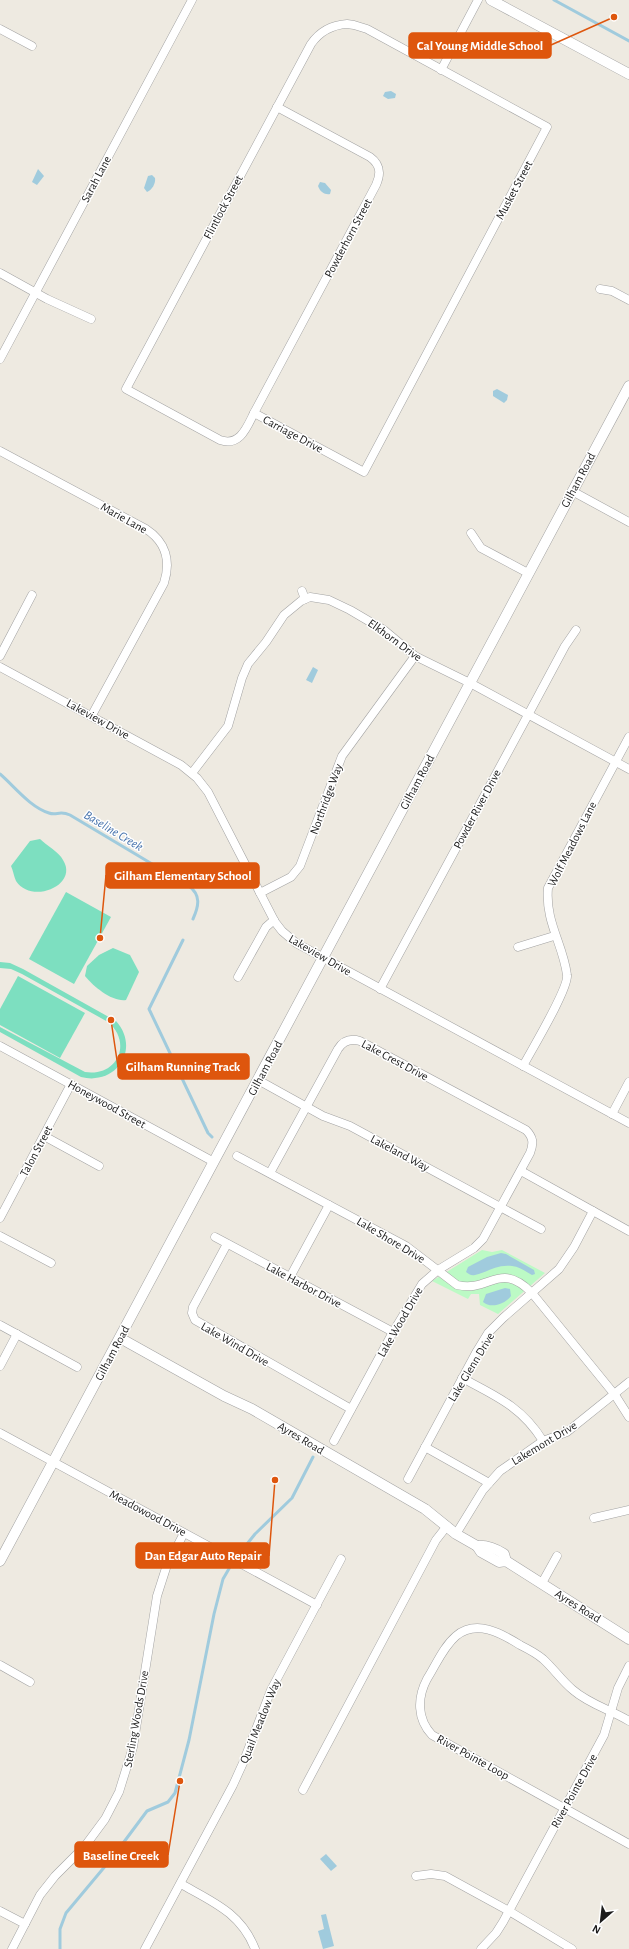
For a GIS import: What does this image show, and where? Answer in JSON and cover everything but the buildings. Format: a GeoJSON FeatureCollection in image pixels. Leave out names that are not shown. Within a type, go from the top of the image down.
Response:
{"type":"FeatureCollection","features":[{"type":"Feature","properties":{"kind":"street","name":"Sarah Lane"},"geometry":{"type":"LineString","coordinates":[[0,359],[192,0]]}},
{"type":"Feature","properties":{"kind":"street"},"geometry":{"type":"LineString","coordinates":[[441,70],[478,0]]}},
{"type":"Feature","properties":{"kind":"street"},"geometry":{"type":"LineString","coordinates":[[491,0],[629,74]]}},
{"type":"Feature","properties":{"kind":"street","name":"Musket Street"},"geometry":{"type":"LineString","coordinates":[[326,29],[332,26],[347,24],[361,27],[547,127],[364,472]]}},
{"type":"Feature","properties":{"kind":"street"},"geometry":{"type":"LineString","coordinates":[[0,29],[32,46]]}},
{"type":"Feature","properties":{"kind":"street","name":"Flintlock Street"},"geometry":{"type":"LineString","coordinates":[[126,389],[311,44],[315,38],[326,29]]}},
{"type":"Feature","properties":{"kind":"street","name":"Powderhorn Street"},"geometry":{"type":"LineString","coordinates":[[254,413],[376,185],[384,174],[370,157],[277,107]]}},
{"type":"Feature","properties":{"kind":"street"},"geometry":{"type":"LineString","coordinates":[[0,273],[91,319]]}},
{"type":"Feature","properties":{"kind":"street"},"geometry":{"type":"LineString","coordinates":[[600,289],[612,291],[629,300]]}},
{"type":"Feature","properties":{"kind":"street","name":"Gilham Road"},"geometry":{"type":"LineString","coordinates":[[0,1561],[324,959],[528,573],[629,386]]}},
{"type":"Feature","properties":{"kind":"street","name":"Carriage Drive"},"geometry":{"type":"LineString","coordinates":[[126,389],[220,440],[228,442],[233,442],[240,437],[254,413],[364,472]]}},
{"type":"Feature","properties":{"kind":"street","name":"Marie Lane"},"geometry":{"type":"LineString","coordinates":[[0,451],[146,529],[158,538],[165,550],[168,561],[164,582],[92,715]]}},
{"type":"Feature","properties":{"kind":"street"},"geometry":{"type":"LineString","coordinates":[[572,492],[629,522]]}},
{"type":"Feature","properties":{"kind":"street"},"geometry":{"type":"LineString","coordinates":[[471,533],[481,548],[528,573]]}},
{"type":"Feature","properties":{"kind":"street"},"geometry":{"type":"LineString","coordinates":[[0,656],[32,595]]}},
{"type":"Feature","properties":{"kind":"street","name":"Elkhorn Drive"},"geometry":{"type":"LineString","coordinates":[[192,773],[228,726],[242,678],[248,664],[266,642],[284,615],[304,595],[324,598],[350,610],[384,630],[415,656],[470,683],[629,769]]}},
{"type":"Feature","properties":{"kind":"street","name":"Powder River Drive"},"geometry":{"type":"LineString","coordinates":[[380,989],[565,646],[576,630]]}},
{"type":"Feature","properties":{"kind":"street","name":"Northridge Way"},"geometry":{"type":"LineString","coordinates":[[260,893],[287,879],[298,870],[308,849],[335,770],[342,756],[415,656]]}},
{"type":"Feature","properties":{"kind":"street","name":"Lakeview Drive"},"geometry":{"type":"LineString","coordinates":[[0,666],[92,715],[181,765],[192,773],[208,792],[274,920],[288,938],[324,959],[629,1123]]}},
{"type":"Feature","properties":{"kind":"street","name":"Wolf Meadows Lane"},"geometry":{"type":"LineString","coordinates":[[523,1066],[567,980],[564,963],[554,936],[548,905],[550,882],[629,737]]}},
{"type":"Feature","properties":{"kind":"street"},"geometry":{"type":"LineString","coordinates":[[238,977],[266,927],[274,920]]}},
{"type":"Feature","properties":{"kind":"street"},"geometry":{"type":"LineString","coordinates":[[518,947],[554,936]]}},
{"type":"Feature","properties":{"kind":"street","name":"Lake Crest Drive"},"geometry":{"type":"LineString","coordinates":[[270,1174],[341,1045],[353,1039],[360,1041],[526,1130],[532,1139]]}},
{"type":"Feature","properties":{"kind":"street","name":"Honeywood Street"},"geometry":{"type":"LineString","coordinates":[[0,1046],[214,1162]]}},
{"type":"Feature","properties":{"kind":"street","name":"Lakeland Way"},"geometry":{"type":"LineString","coordinates":[[258,1080],[323,1116],[350,1126],[541,1229]]}},
{"type":"Feature","properties":{"kind":"street"},"geometry":{"type":"LineString","coordinates":[[612,1114],[629,1082]]}},
{"type":"Feature","properties":{"kind":"street","name":"Talon Street"},"geometry":{"type":"LineString","coordinates":[[0,1218],[71,1084]]}},
{"type":"Feature","properties":{"kind":"street"},"geometry":{"type":"LineString","coordinates":[[44,1136],[99,1166]]}},
{"type":"Feature","properties":{"kind":"street","name":"Lake Wood Drive"},"geometry":{"type":"LineString","coordinates":[[334,1441],[393,1332],[422,1284],[438,1270],[479,1244],[486,1234],[520,1172],[532,1147],[532,1139]]}},
{"type":"Feature","properties":{"kind":"street","name":"Lake Shore Drive"},"geometry":{"type":"LineString","coordinates":[[237,1156],[406,1246],[457,1285],[467,1286],[509,1278],[522,1282],[615,1395],[629,1417]]}},
{"type":"Feature","properties":{"kind":"street"},"geometry":{"type":"LineString","coordinates":[[520,1172],[629,1231]]}},
{"type":"Feature","properties":{"kind":"street"},"geometry":{"type":"LineString","coordinates":[[290,1277],[329,1205]]}},
{"type":"Feature","properties":{"kind":"street","name":"Lake Glenn Drive"},"geometry":{"type":"LineString","coordinates":[[408,1479],[488,1333],[565,1263],[593,1211]]}},
{"type":"Feature","properties":{"kind":"street"},"geometry":{"type":"LineString","coordinates":[[0,1236],[51,1263]]}},
{"type":"Feature","properties":{"kind":"street","name":"Lake Harbor Drive"},"geometry":{"type":"LineString","coordinates":[[215,1237],[393,1332]]}},
{"type":"Feature","properties":{"kind":"street","name":"Lake Wind Drive"},"geometry":{"type":"LineString","coordinates":[[227,1244],[193,1307],[192,1313],[195,1320],[351,1409]]}},
{"type":"Feature","properties":{"kind":"street"},"geometry":{"type":"LineString","coordinates":[[0,1325],[78,1367]]}},
{"type":"Feature","properties":{"kind":"street"},"geometry":{"type":"LineString","coordinates":[[0,1366],[17,1334]]}},
{"type":"Feature","properties":{"kind":"street","name":"Ayres Road"},"geometry":{"type":"LineString","coordinates":[[120,1338],[283,1426],[342,1462],[425,1509],[456,1534],[477,1546],[482,1552],[499,1562],[506,1561],[629,1638]]}},
{"type":"Feature","properties":{"kind":"street"},"geometry":{"type":"LineString","coordinates":[[462,1378],[512,1405],[534,1427],[542,1441]]}},
{"type":"Feature","properties":{"kind":"street","name":"Lakemont Drive"},"geometry":{"type":"LineString","coordinates":[[456,1534],[489,1482],[510,1463],[542,1441],[566,1432],[615,1395],[629,1382]]}},
{"type":"Feature","properties":{"kind":"street","name":"Meadowood Drive"},"geometry":{"type":"LineString","coordinates":[[0,1433],[317,1604]]}},
{"type":"Feature","properties":{"kind":"street"},"geometry":{"type":"LineString","coordinates":[[425,1447],[489,1482]]}},
{"type":"Feature","properties":{"kind":"street"},"geometry":{"type":"LineString","coordinates":[[594,1518],[629,1510]]}},
{"type":"Feature","properties":{"kind":"street"},"geometry":{"type":"LineString","coordinates":[[303,1790],[436,1540],[447,1526]]}},
{"type":"Feature","properties":{"kind":"street","name":"Sterling Woods Drive"},"geometry":{"type":"LineString","coordinates":[[12,1949],[40,1895],[55,1876],[85,1846],[105,1819],[120,1792],[133,1747],[157,1596],[166,1568],[184,1533]]}},
{"type":"Feature","properties":{"kind":"street"},"geometry":{"type":"LineString","coordinates":[[542,1583],[557,1556]]}},
{"type":"Feature","properties":{"kind":"street","name":"Quail Meadow Way"},"geometry":{"type":"LineString","coordinates":[[145,1949],[244,1764],[271,1690],[341,1559]]}},
{"type":"Feature","properties":{"kind":"street","name":"River Pointe Loop"},"geometry":{"type":"LineString","coordinates":[[629,1721],[574,1691],[538,1655],[504,1635],[488,1629],[469,1629],[455,1636],[446,1646],[425,1684],[420,1698],[420,1714],[423,1722],[432,1735],[565,1807],[629,1844]]}},
{"type":"Feature","properties":{"kind":"street"},"geometry":{"type":"LineString","coordinates":[[0,1665],[30,1682]]}},
{"type":"Feature","properties":{"kind":"street","name":"River Pointe Drive"},"geometry":{"type":"LineString","coordinates":[[481,1949],[496,1933],[509,1911],[604,1735],[613,1712],[618,1688],[629,1666]]}},
{"type":"Feature","properties":{"kind":"street"},"geometry":{"type":"LineString","coordinates":[[416,1876],[431,1874],[445,1876],[509,1911],[561,1946],[572,1949]]}},
{"type":"Feature","properties":{"kind":"street"},"geometry":{"type":"LineString","coordinates":[[181,1884],[221,1906],[236,1918],[250,1935],[255,1949]]}},
{"type":"Feature","properties":{"kind":"street"},"geometry":{"type":"LineString","coordinates":[[0,1911],[25,1924]]}},
{"type":"Feature","properties":{"kind":"green space"},"geometry":{"type":"Polygon","coordinates":[[[40,839],[56,851],[63,860],[66,869],[65,877],[52,889],[32,891],[23,888],[16,881],[11,866],[30,841],[40,839]]]}},
{"type":"Feature","properties":{"kind":"green space"},"geometry":{"type":"Polygon","coordinates":[[[66,892],[111,917],[74,984],[29,959],[66,892]]]}},
{"type":"Feature","properties":{"kind":"green space"},"geometry":{"type":"Polygon","coordinates":[[[113,948],[130,955],[139,972],[126,1000],[115,999],[109,996],[93,985],[85,976],[87,966],[99,955],[113,948]]]}},
{"type":"Feature","properties":{"kind":"green space"},"geometry":{"type":"Polygon","coordinates":[[[0,962],[10,963],[23,969],[116,1021],[123,1032],[126,1043],[125,1053],[121,1063],[114,1071],[105,1076],[94,1078],[81,1077],[0,1032],[0,1027],[85,1072],[96,1072],[106,1069],[113,1064],[118,1057],[120,1048],[116,1030],[108,1022],[22,974],[11,969],[0,968],[0,962]]]}},
{"type":"Feature","properties":{"kind":"green space"},"geometry":{"type":"Polygon","coordinates":[[[18,976],[85,1013],[60,1058],[0,1025],[0,1009],[18,976]]]}},
{"type":"Feature","properties":{"kind":"green space"},"geometry":{"type":"Polygon","coordinates":[[[482,1250],[492,1252],[502,1250],[545,1273],[498,1314],[480,1305],[479,1294],[471,1294],[468,1299],[432,1281],[482,1250]]]}},
{"type":"Feature","properties":{"kind":"water"},"geometry":{"type":"Polygon","coordinates":[[[391,91],[396,94],[395,98],[388,99],[383,96],[385,92],[391,91]]]}},
{"type":"Feature","properties":{"kind":"water"},"geometry":{"type":"Polygon","coordinates":[[[38,169],[44,176],[37,185],[32,182],[38,169]]]}},
{"type":"Feature","properties":{"kind":"water"},"geometry":{"type":"Polygon","coordinates":[[[152,175],[155,178],[155,182],[152,188],[147,192],[144,188],[148,176],[152,175]]]}},
{"type":"Feature","properties":{"kind":"water"},"geometry":{"type":"Polygon","coordinates":[[[320,182],[325,183],[331,190],[330,194],[320,190],[318,186],[320,182]]]}},
{"type":"Feature","properties":{"kind":"water"},"geometry":{"type":"Polygon","coordinates":[[[497,389],[508,395],[507,400],[504,403],[493,396],[493,391],[497,389]]]}},
{"type":"Feature","properties":{"kind":"water"},"geometry":{"type":"Polygon","coordinates":[[[313,667],[318,670],[312,683],[306,680],[313,667]]]}},
{"type":"Feature","properties":{"kind":"water"},"geometry":{"type":"Polygon","coordinates":[[[501,1253],[506,1254],[534,1270],[535,1274],[532,1275],[518,1267],[512,1266],[497,1267],[474,1275],[470,1275],[466,1272],[468,1267],[487,1257],[501,1253]]]}},
{"type":"Feature","properties":{"kind":"water"},"geometry":{"type":"Polygon","coordinates":[[[505,1288],[510,1289],[511,1296],[502,1303],[498,1305],[490,1305],[483,1302],[486,1294],[505,1288]]]}},
{"type":"Feature","properties":{"kind":"water"},"geometry":{"type":"Polygon","coordinates":[[[326,1854],[337,1866],[331,1871],[320,1859],[326,1854]]]}},
{"type":"Feature","properties":{"kind":"water"},"geometry":{"type":"Polygon","coordinates":[[[326,1914],[334,1946],[323,1949],[318,1931],[324,1929],[321,1915],[326,1914]]]}},
{"type":"Feature","properties":{"kind":"waterway"},"geometry":{"type":"LineString","coordinates":[[554,0],[629,41]]}},
{"type":"Feature","properties":{"kind":"waterway","name":"Baseline Creek"},"geometry":{"type":"LineString","coordinates":[[0,774],[35,806],[52,814],[63,813],[70,815],[193,889],[196,893],[198,901],[197,910],[193,919]]}},
{"type":"Feature","properties":{"kind":"waterway","name":"Baseline Creek"},"geometry":{"type":"LineString","coordinates":[[183,940],[149,1009],[208,1133],[212,1137]]}},
{"type":"Feature","properties":{"kind":"waterway","name":"Baseline Creek"},"geometry":{"type":"LineString","coordinates":[[239,1554],[255,1534],[292,1498],[313,1457]]}},
{"type":"Feature","properties":{"kind":"waterway","name":"Baseline Creek"},"geometry":{"type":"LineString","coordinates":[[60,1949],[60,1929],[66,1913],[112,1858],[147,1811],[168,1802],[175,1793],[189,1740],[214,1614],[223,1579],[230,1567]]}},
{"type":"Feature","properties":{"kind":"place","name":"Cal Young Middle School"},"geometry":{"type":"Point","coordinates":[614,17]}},
{"type":"Feature","properties":{"kind":"place","name":"Gilham Elementary School"},"geometry":{"type":"Point","coordinates":[100,938]}},
{"type":"Feature","properties":{"kind":"place","name":"Gilham Running Track"},"geometry":{"type":"Point","coordinates":[111,1020]}},
{"type":"Feature","properties":{"kind":"place","name":"Dan Edgar Auto Repair"},"geometry":{"type":"Point","coordinates":[275,1480]}},
{"type":"Feature","properties":{"kind":"place","name":"Baseline Creek"},"geometry":{"type":"Point","coordinates":[180,1781]}}]}
